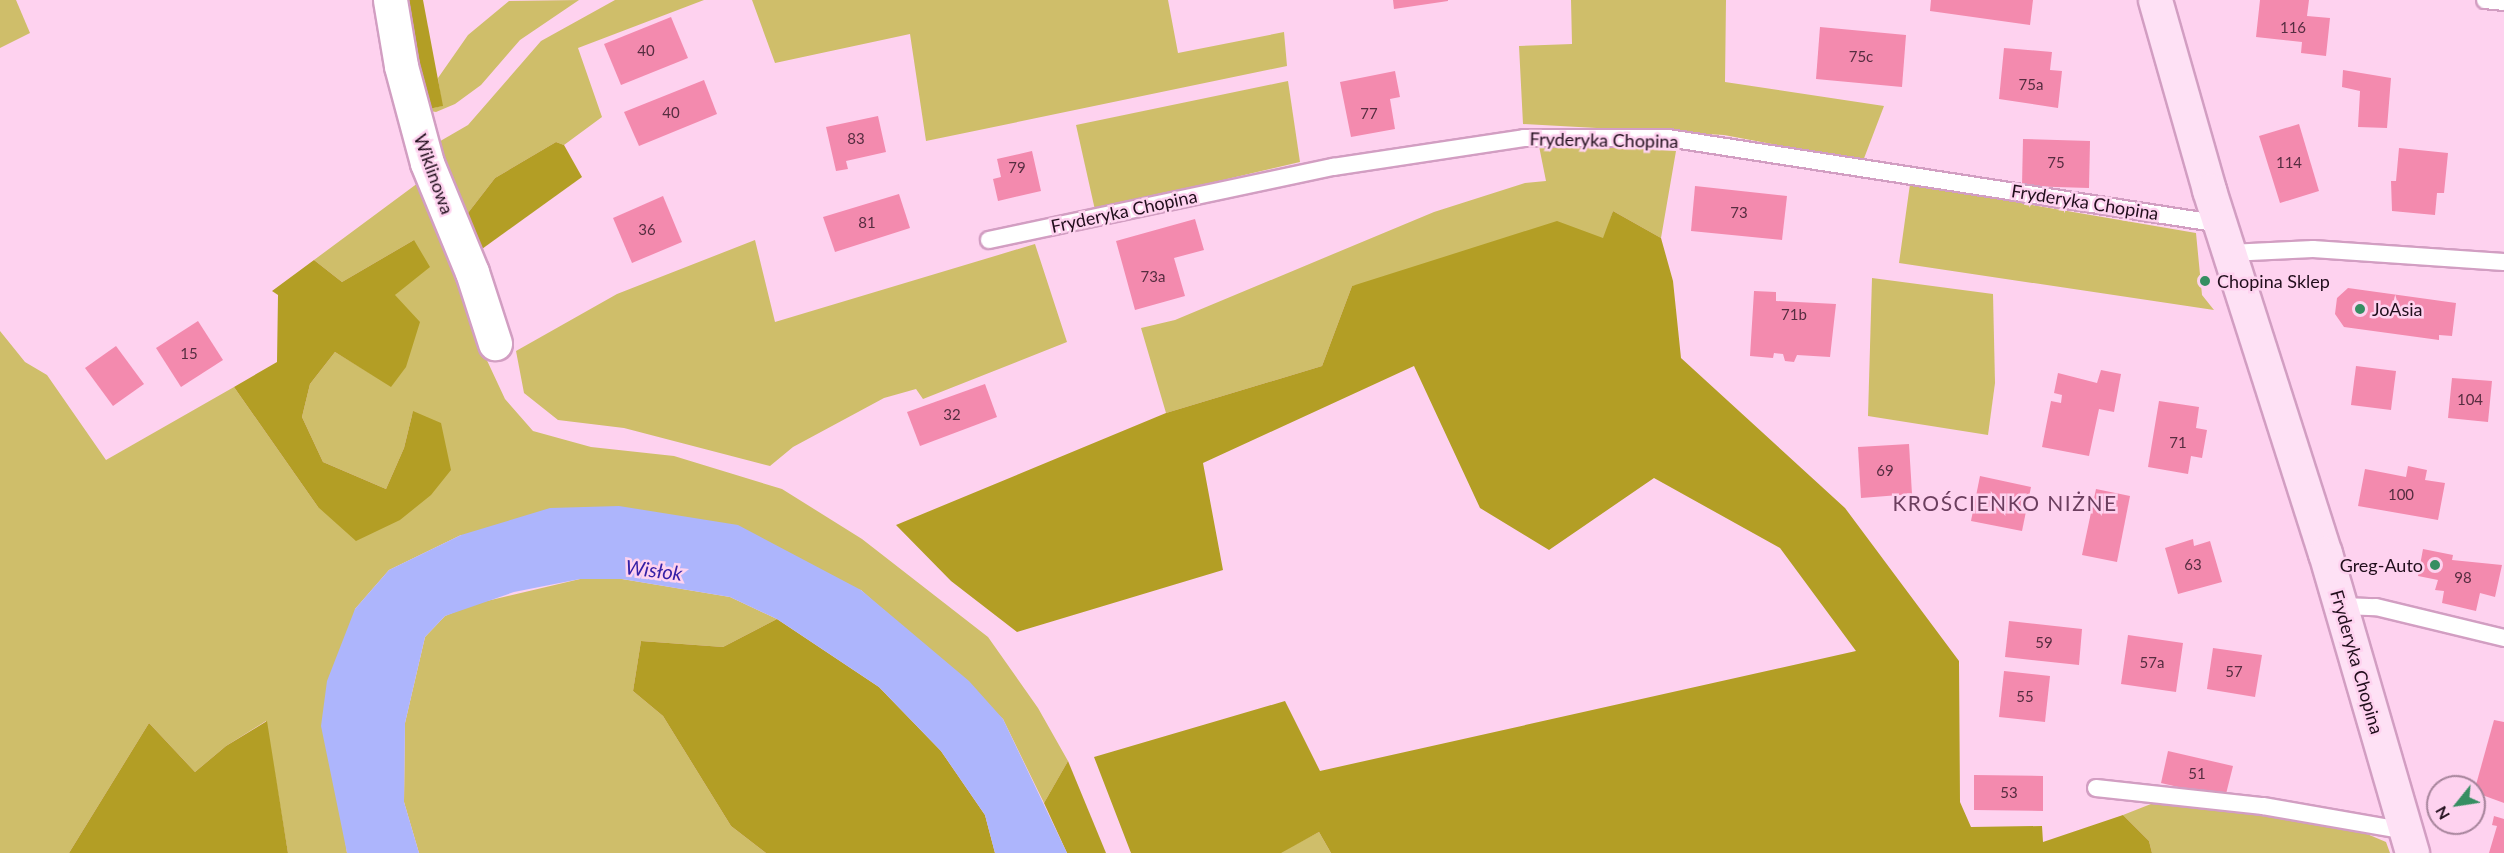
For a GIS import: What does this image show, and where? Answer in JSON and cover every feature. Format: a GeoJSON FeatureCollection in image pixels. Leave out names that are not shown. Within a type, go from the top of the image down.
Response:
{"type":"FeatureCollection","features":[{"type":"Feature","properties":{"kind":"street","name":"Wiklinowa"},"geometry":{"type":"LineString","coordinates":[[390,0],[401,66],[427,163],[472,272],[495,343]]}},
{"type":"Feature","properties":{"kind":"street","name":"Fryderyka Chopina"},"geometry":{"type":"LineString","coordinates":[[2156,0],[2225,238],[2341,606],[2409,842]]}},
{"type":"Feature","properties":{"kind":"lane"},"geometry":{"type":"LineString","coordinates":[[2485,0],[2504,2]]}},
{"type":"Feature","properties":{"kind":"lane","name":"Fryderyka Chopina"},"geometry":{"type":"LineString","coordinates":[[989,240],[1333,167],[1524,138],[1668,138],[2225,238],[2313,249],[2504,262]]}},
{"type":"Feature","properties":{"kind":"lane"},"geometry":{"type":"LineString","coordinates":[[2341,606],[2376,607],[2504,638]]}},
{"type":"Feature","properties":{"kind":"lane","name":"Fryderyka Chopina"},"geometry":{"type":"LineString","coordinates":[[2096,788],[2263,806],[2409,842]]}},
{"type":"Feature","properties":{"kind":"shaded area"},"geometry":{"type":"Polygon","coordinates":[[[0,0],[16,0],[30,33],[0,48],[0,0]]]}},
{"type":"Feature","properties":{"kind":"shaded area"},"geometry":{"type":"Polygon","coordinates":[[[399,0],[423,0],[443,106],[424,110],[399,0]]]}},
{"type":"Feature","properties":{"kind":"shaded area"},"geometry":{"type":"Polygon","coordinates":[[[579,0],[520,40],[481,85],[455,104],[436,112],[424,110],[442,106],[438,78],[468,35],[509,1],[579,0]]]}},
{"type":"Feature","properties":{"kind":"shaded area"},"geometry":{"type":"Polygon","coordinates":[[[615,0],[704,0],[578,48],[602,117],[564,145],[556,142],[495,178],[461,222],[430,147],[468,125],[541,41],[615,0]]]}},
{"type":"Feature","properties":{"kind":"shaded area"},"geometry":{"type":"Polygon","coordinates":[[[752,0],[1168,0],[1178,53],[1284,32],[1287,66],[926,141],[910,34],[775,63],[752,0]]]}},
{"type":"Feature","properties":{"kind":"shaded area"},"geometry":{"type":"Polygon","coordinates":[[[1571,0],[1726,0],[1725,82],[1884,106],[1863,161],[1724,135],[1523,124],[1519,46],[1572,44],[1571,0]]]}},
{"type":"Feature","properties":{"kind":"shaded area"},"geometry":{"type":"Polygon","coordinates":[[[1288,81],[1300,162],[1095,210],[1076,125],[1288,81]]]}},
{"type":"Feature","properties":{"kind":"shaded area"},"geometry":{"type":"Polygon","coordinates":[[[556,142],[564,145],[582,177],[475,254],[461,222],[495,178],[556,142]]]}},
{"type":"Feature","properties":{"kind":"shaded area"},"geometry":{"type":"Polygon","coordinates":[[[1595,145],[1676,151],[1661,238],[1613,211],[1604,239],[1352,286],[1322,366],[1166,413],[1141,328],[1175,320],[1434,212],[1525,183],[1546,181],[1539,146],[1595,145]]]}},
{"type":"Feature","properties":{"kind":"shaded area"},"geometry":{"type":"Polygon","coordinates":[[[422,180],[484,354],[505,399],[533,431],[591,447],[674,456],[782,489],[862,539],[988,637],[1038,708],[1068,761],[1044,803],[1003,719],[861,590],[461,535],[389,570],[355,609],[340,804],[347,853],[288,853],[266,721],[226,746],[195,772],[149,723],[69,853],[0,853],[0,331],[25,362],[47,375],[106,460],[234,387],[318,507],[400,520],[413,411],[404,448],[386,489],[323,462],[302,417],[310,384],[335,352],[391,386],[395,295],[414,240],[342,282],[314,260],[422,180]]]}},
{"type":"Feature","properties":{"kind":"shaded area"},"geometry":{"type":"Polygon","coordinates":[[[1910,184],[2196,233],[2202,295],[2214,310],[1899,263],[1910,184]]]}},
{"type":"Feature","properties":{"kind":"shaded area"},"geometry":{"type":"Polygon","coordinates":[[[1613,211],[1661,238],[1673,281],[1681,358],[1845,508],[1959,661],[1960,802],[1971,827],[2042,826],[2043,842],[2123,815],[2149,841],[2152,853],[1331,853],[1319,832],[1281,853],[1131,853],[1094,757],[1285,701],[1320,771],[1856,651],[1780,548],[1654,478],[1549,550],[1480,508],[1414,366],[1203,463],[1223,570],[1017,632],[951,581],[896,525],[1166,413],[1322,366],[1352,286],[1557,221],[1603,238],[1613,211]]]}},
{"type":"Feature","properties":{"kind":"shaded area"},"geometry":{"type":"Polygon","coordinates":[[[414,240],[430,267],[395,295],[420,322],[406,367],[391,387],[335,352],[310,384],[302,417],[323,462],[386,489],[404,448],[413,411],[441,423],[451,470],[431,495],[400,520],[356,541],[318,507],[234,387],[277,362],[278,295],[272,291],[314,260],[342,282],[414,240]]]}},
{"type":"Feature","properties":{"kind":"shaded area"},"geometry":{"type":"Polygon","coordinates":[[[755,240],[775,322],[1035,244],[1067,342],[923,399],[916,389],[884,398],[793,447],[770,466],[624,428],[558,420],[524,393],[516,351],[617,294],[755,240]]]}},
{"type":"Feature","properties":{"kind":"shaded area"},"geometry":{"type":"Polygon","coordinates":[[[1872,278],[1993,294],[1995,383],[1988,435],[1868,416],[1872,278]]]}},
{"type":"Feature","properties":{"kind":"shaded area"},"geometry":{"type":"Polygon","coordinates":[[[580,579],[622,579],[730,597],[777,619],[723,647],[641,641],[633,691],[663,716],[731,826],[766,853],[419,853],[404,802],[405,723],[425,637],[445,616],[474,604],[580,579]]]}},
{"type":"Feature","properties":{"kind":"shaded area"},"geometry":{"type":"Polygon","coordinates":[[[777,619],[879,687],[941,751],[985,815],[995,853],[766,853],[731,826],[663,716],[633,691],[641,641],[723,647],[777,619]]]}},
{"type":"Feature","properties":{"kind":"shaded area"},"geometry":{"type":"Polygon","coordinates":[[[267,721],[288,853],[69,853],[149,723],[195,772],[226,746],[267,721]]]}},
{"type":"Feature","properties":{"kind":"shaded area"},"geometry":{"type":"Polygon","coordinates":[[[1068,761],[1106,853],[1067,853],[1044,803],[1068,761]]]}},
{"type":"Feature","properties":{"kind":"shaded area"},"geometry":{"type":"Polygon","coordinates":[[[2156,802],[2230,809],[2360,831],[2386,842],[2390,853],[2152,853],[2149,841],[2123,815],[2156,802]]]}},
{"type":"Feature","properties":{"kind":"shaded area"},"geometry":{"type":"Polygon","coordinates":[[[1319,832],[1331,853],[1281,853],[1281,852],[1319,832]]]}},
{"type":"Feature","properties":{"kind":"water","name":"Wisłok"},"geometry":{"type":"Polygon","coordinates":[[[619,506],[738,525],[861,590],[969,681],[1003,719],[1067,853],[995,853],[985,815],[941,751],[879,687],[777,619],[730,597],[622,579],[580,579],[514,592],[445,616],[425,637],[405,723],[404,802],[419,853],[347,853],[321,726],[327,681],[355,609],[389,570],[461,535],[550,508],[619,506]]]}},
{"type":"Feature","properties":{"kind":"building"},"geometry":{"type":"Polygon","coordinates":[[[1393,0],[1448,0],[1448,1],[1394,9],[1393,0]]]}},
{"type":"Feature","properties":{"kind":"building"},"geometry":{"type":"Polygon","coordinates":[[[1931,0],[2033,0],[2030,25],[1930,11],[1931,0]]]}},
{"type":"Feature","properties":{"kind":"building"},"geometry":{"type":"Polygon","coordinates":[[[2260,0],[2309,0],[2307,16],[2330,18],[2326,56],[2301,53],[2302,42],[2256,37],[2260,0]]]}},
{"type":"Feature","properties":{"kind":"building"},"geometry":{"type":"Polygon","coordinates":[[[671,17],[688,58],[621,85],[604,44],[671,17]]]}},
{"type":"Feature","properties":{"kind":"building"},"geometry":{"type":"Polygon","coordinates":[[[1820,27],[1906,35],[1902,87],[1816,79],[1820,27]]]}},
{"type":"Feature","properties":{"kind":"building"},"geometry":{"type":"Polygon","coordinates":[[[2004,48],[2052,52],[2050,70],[2062,71],[2058,108],[1999,99],[2004,48]]]}},
{"type":"Feature","properties":{"kind":"building"},"geometry":{"type":"Polygon","coordinates":[[[2343,70],[2391,78],[2387,128],[2358,127],[2360,91],[2342,87],[2343,70]]]}},
{"type":"Feature","properties":{"kind":"building"},"geometry":{"type":"Polygon","coordinates":[[[1395,71],[1400,97],[1390,99],[1395,129],[1351,137],[1340,82],[1395,71]]]}},
{"type":"Feature","properties":{"kind":"building"},"geometry":{"type":"Polygon","coordinates":[[[704,80],[717,114],[639,146],[624,112],[704,80]]]}},
{"type":"Feature","properties":{"kind":"building"},"geometry":{"type":"Polygon","coordinates":[[[878,116],[886,152],[846,161],[848,169],[836,171],[826,127],[878,116]]]}},
{"type":"Feature","properties":{"kind":"building"},"geometry":{"type":"Polygon","coordinates":[[[2299,124],[2319,191],[2280,203],[2259,136],[2299,124]]]}},
{"type":"Feature","properties":{"kind":"building"},"geometry":{"type":"Polygon","coordinates":[[[2023,139],[2090,141],[2089,188],[2022,186],[2023,139]]]}},
{"type":"Feature","properties":{"kind":"building"},"geometry":{"type":"Polygon","coordinates":[[[2399,148],[2448,153],[2444,193],[2437,193],[2435,215],[2392,211],[2391,181],[2396,181],[2399,148]]]}},
{"type":"Feature","properties":{"kind":"building"},"geometry":{"type":"Polygon","coordinates":[[[1032,151],[1041,191],[998,201],[993,179],[1001,177],[997,159],[1032,151]]]}},
{"type":"Feature","properties":{"kind":"building"},"geometry":{"type":"Polygon","coordinates":[[[1695,186],[1787,196],[1782,240],[1691,231],[1695,186]]]}},
{"type":"Feature","properties":{"kind":"building"},"geometry":{"type":"Polygon","coordinates":[[[899,194],[910,228],[835,252],[823,217],[899,194]]]}},
{"type":"Feature","properties":{"kind":"building"},"geometry":{"type":"Polygon","coordinates":[[[663,196],[682,242],[632,263],[613,218],[663,196]]]}},
{"type":"Feature","properties":{"kind":"building"},"geometry":{"type":"Polygon","coordinates":[[[1195,219],[1204,250],[1174,258],[1185,296],[1135,310],[1116,241],[1195,219]]]}},
{"type":"Feature","properties":{"kind":"building"},"geometry":{"type":"Polygon","coordinates":[[[2348,288],[2456,303],[2452,336],[2439,335],[2439,340],[2344,327],[2335,314],[2337,298],[2348,288]]]}},
{"type":"Feature","properties":{"kind":"building"},"geometry":{"type":"Polygon","coordinates":[[[1754,291],[1776,292],[1776,301],[1836,304],[1830,357],[1797,355],[1794,362],[1785,361],[1783,354],[1774,353],[1773,358],[1750,356],[1754,291]]]}},
{"type":"Feature","properties":{"kind":"building"},"geometry":{"type":"Polygon","coordinates":[[[198,321],[223,360],[181,387],[156,348],[198,321]]]}},
{"type":"Feature","properties":{"kind":"building"},"geometry":{"type":"Polygon","coordinates":[[[116,346],[144,384],[113,406],[85,368],[116,346]]]}},
{"type":"Feature","properties":{"kind":"building"},"geometry":{"type":"Polygon","coordinates":[[[2356,366],[2396,371],[2391,410],[2351,405],[2356,366]]]}},
{"type":"Feature","properties":{"kind":"building"},"geometry":{"type":"Polygon","coordinates":[[[2101,370],[2121,374],[2114,412],[2099,409],[2089,456],[2042,447],[2051,401],[2061,403],[2062,395],[2054,393],[2058,373],[2097,383],[2101,370]]]}},
{"type":"Feature","properties":{"kind":"building"},"geometry":{"type":"Polygon","coordinates":[[[2452,378],[2492,381],[2488,422],[2448,418],[2452,378]]]}},
{"type":"Feature","properties":{"kind":"building"},"geometry":{"type":"Polygon","coordinates":[[[985,384],[997,417],[920,446],[907,412],[985,384]]]}},
{"type":"Feature","properties":{"kind":"building"},"geometry":{"type":"Polygon","coordinates":[[[2159,401],[2199,407],[2196,428],[2207,430],[2202,458],[2191,456],[2188,474],[2148,467],[2159,401]]]}},
{"type":"Feature","properties":{"kind":"building"},"geometry":{"type":"Polygon","coordinates":[[[1909,444],[1912,494],[1861,498],[1858,447],[1909,444]]]}},
{"type":"Feature","properties":{"kind":"building"},"geometry":{"type":"Polygon","coordinates":[[[2408,466],[2427,470],[2425,480],[2445,483],[2438,520],[2358,506],[2365,469],[2406,477],[2408,466]]]}},
{"type":"Feature","properties":{"kind":"building"},"geometry":{"type":"Polygon","coordinates":[[[1980,476],[2031,487],[2022,531],[1971,521],[1980,476]]]}},
{"type":"Feature","properties":{"kind":"building"},"geometry":{"type":"Polygon","coordinates":[[[2096,489],[2130,496],[2117,562],[2082,555],[2096,489]]]}},
{"type":"Feature","properties":{"kind":"building"},"geometry":{"type":"Polygon","coordinates":[[[2193,539],[2194,546],[2210,541],[2222,582],[2178,594],[2165,548],[2193,539]]]}},
{"type":"Feature","properties":{"kind":"building"},"geometry":{"type":"Polygon","coordinates":[[[2423,549],[2453,555],[2452,560],[2502,565],[2495,597],[2480,593],[2476,611],[2442,603],[2444,591],[2435,590],[2438,580],[2418,576],[2423,549]]]}},
{"type":"Feature","properties":{"kind":"building"},"geometry":{"type":"Polygon","coordinates":[[[2009,621],[2082,629],[2079,665],[2005,657],[2009,621]]]}},
{"type":"Feature","properties":{"kind":"building"},"geometry":{"type":"Polygon","coordinates":[[[2128,635],[2183,643],[2176,692],[2121,684],[2128,635]]]}},
{"type":"Feature","properties":{"kind":"building"},"geometry":{"type":"Polygon","coordinates":[[[2213,648],[2262,655],[2255,697],[2207,689],[2213,648]]]}},
{"type":"Feature","properties":{"kind":"building"},"geometry":{"type":"Polygon","coordinates":[[[2004,671],[2050,676],[2045,722],[1999,717],[2004,671]]]}},
{"type":"Feature","properties":{"kind":"building"},"geometry":{"type":"Polygon","coordinates":[[[2494,720],[2504,722],[2504,803],[2486,796],[2486,775],[2479,775],[2494,720]]]}},
{"type":"Feature","properties":{"kind":"building"},"geometry":{"type":"Polygon","coordinates":[[[2168,751],[2233,766],[2225,798],[2161,783],[2168,751]]]}},
{"type":"Feature","properties":{"kind":"building"},"geometry":{"type":"Polygon","coordinates":[[[1974,775],[2043,776],[2043,811],[1974,810],[1974,775]]]}},
{"type":"Feature","properties":{"kind":"building"},"geometry":{"type":"Polygon","coordinates":[[[2494,816],[2504,819],[2504,853],[2489,853],[2497,826],[2492,825],[2494,816]]]}},
{"type":"Feature","properties":{"kind":"place","name":"Chopina Sklep"},"geometry":{"type":"Point","coordinates":[2205,281]}},
{"type":"Feature","properties":{"kind":"place","name":"JoAsia"},"geometry":{"type":"Point","coordinates":[2360,309]}},
{"type":"Feature","properties":{"kind":"place","name":"Greg-Auto"},"geometry":{"type":"Point","coordinates":[2435,565]}},
{"type":"Feature","properties":{"kind":"district","name":"KROŚCIENKO NIŻNE"},"geometry":{"type":"Point","coordinates":[2005,503]}}]}
